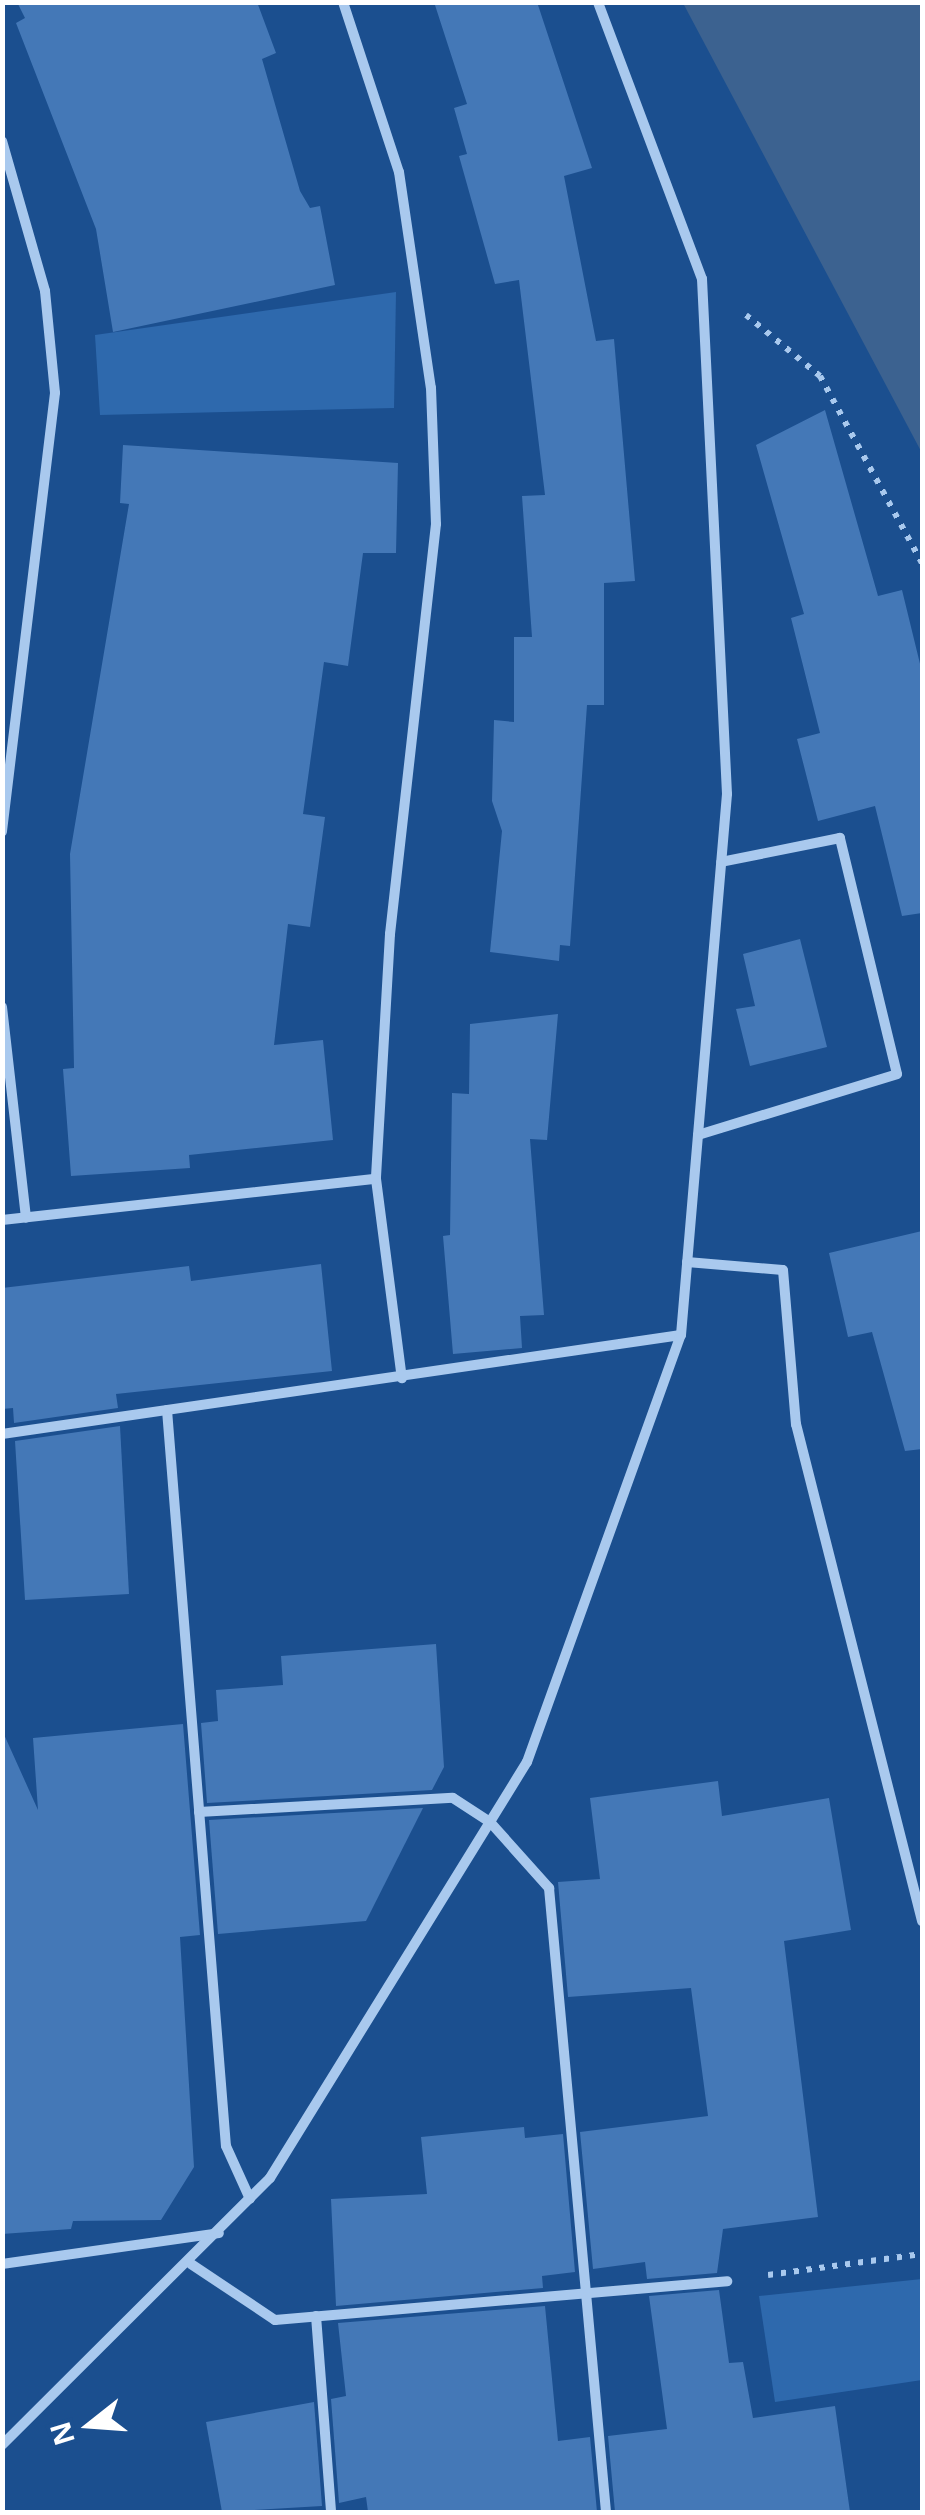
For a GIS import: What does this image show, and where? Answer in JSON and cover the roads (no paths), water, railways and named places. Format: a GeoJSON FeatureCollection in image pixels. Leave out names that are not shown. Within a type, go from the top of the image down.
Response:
{"type":"FeatureCollection","features":[{"type":"Feature","properties":{"kind":"street"},"geometry":{"type":"LineString","coordinates":[[343,2],[399,172],[431,388],[435,504],[390,934],[376,1179],[402,1378]]}},
{"type":"Feature","properties":{"kind":"street"},"geometry":{"type":"LineString","coordinates":[[2,2445],[191,2264],[250,2200],[527,1762],[681,1335],[727,794],[702,279],[598,2]]}},
{"type":"Feature","properties":{"kind":"street"},"geometry":{"type":"LineString","coordinates":[[2,141],[45,291],[54,393],[2,832]]}},
{"type":"Feature","properties":{"kind":"street"},"geometry":{"type":"LineString","coordinates":[[698,1135],[897,1074],[840,838],[721,862]]}},
{"type":"Feature","properties":{"kind":"street"},"geometry":{"type":"LineString","coordinates":[[2,1007],[26,1218]]}},
{"type":"Feature","properties":{"kind":"street"},"geometry":{"type":"LineString","coordinates":[[2,1220],[376,1179]]}},
{"type":"Feature","properties":{"kind":"street"},"geometry":{"type":"LineString","coordinates":[[687,1262],[783,1270],[796,1424],[922,1921]]}},
{"type":"Feature","properties":{"kind":"street"},"geometry":{"type":"LineString","coordinates":[[2,1434],[681,1335]]}},
{"type":"Feature","properties":{"kind":"street"},"geometry":{"type":"LineString","coordinates":[[167,1410],[226,2146],[250,2200]]}},
{"type":"Feature","properties":{"kind":"street"},"geometry":{"type":"LineString","coordinates":[[199,1812],[452,1798],[490,1822],[549,1888],[606,2512]]}},
{"type":"Feature","properties":{"kind":"street"},"geometry":{"type":"LineString","coordinates":[[2,2264],[219,2233]]}},
{"type":"Feature","properties":{"kind":"street"},"geometry":{"type":"LineString","coordinates":[[191,2264],[275,2320],[586,2296],[727,2280]]}},
{"type":"Feature","properties":{"kind":"street"},"geometry":{"type":"LineString","coordinates":[[316,2316],[331,2512]]}}]}
